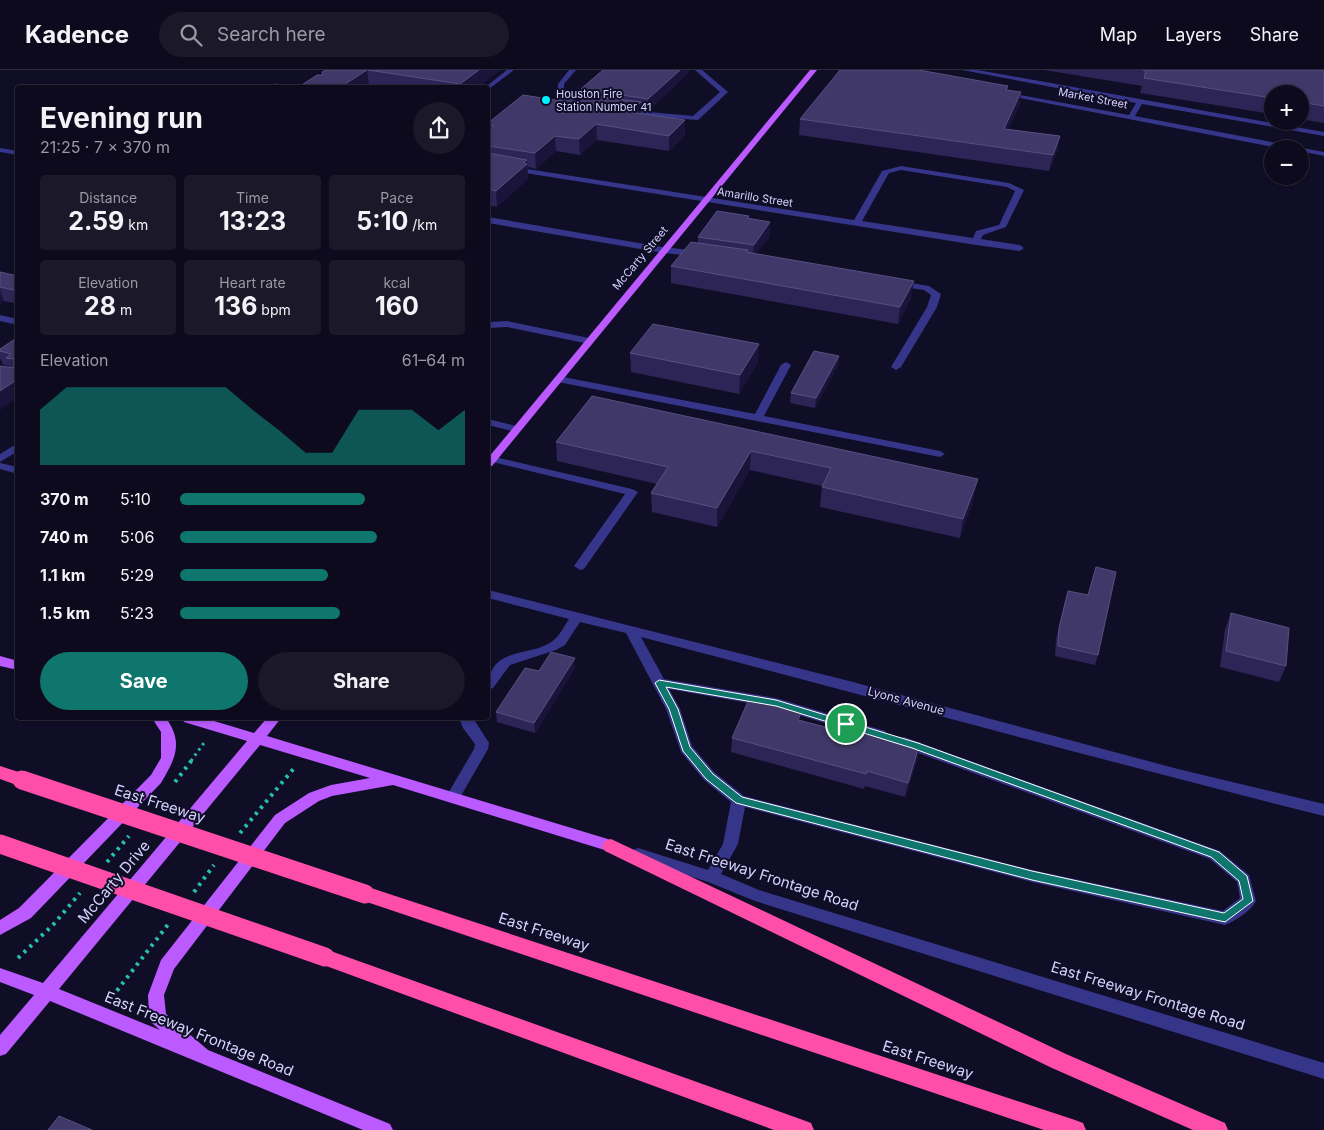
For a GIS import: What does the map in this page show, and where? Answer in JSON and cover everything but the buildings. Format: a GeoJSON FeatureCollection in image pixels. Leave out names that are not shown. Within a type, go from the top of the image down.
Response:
{"type":"FeatureCollection","features":[{"type":"Feature","properties":{"kind":"highway","name":"East Freeway"},"geometry":{"type":"LineString","coordinates":[[0,772],[1075,1130]]}},
{"type":"Feature","properties":{"kind":"highway"},"geometry":{"type":"LineString","coordinates":[[0,844],[325,956],[803,1130]]}},
{"type":"Feature","properties":{"kind":"highway"},"geometry":{"type":"LineString","coordinates":[[611,846],[1059,1061],[1217,1130]]}},
{"type":"Feature","properties":{"kind":"main road","name":"McCarty Street"},"geometry":{"type":"LineString","coordinates":[[490,460],[814,70]]}},
{"type":"Feature","properties":{"kind":"main road"},"geometry":{"type":"LineString","coordinates":[[0,661],[15,665]]}},
{"type":"Feature","properties":{"kind":"main road"},"geometry":{"type":"LineString","coordinates":[[0,928],[25,913],[156,779],[168,758],[168,731],[160,720]]}},
{"type":"Feature","properties":{"kind":"main road","name":"East Freeway Frontage Road"},"geometry":{"type":"LineString","coordinates":[[194,720],[611,846]]}},
{"type":"Feature","properties":{"kind":"main road"},"geometry":{"type":"LineString","coordinates":[[255,739],[272,720]]}},
{"type":"Feature","properties":{"kind":"main road","name":"McCarty Drive"},"geometry":{"type":"LineString","coordinates":[[0,1048],[255,739]]}},
{"type":"Feature","properties":{"kind":"main road"},"geometry":{"type":"LineString","coordinates":[[205,1058],[158,1018],[156,995],[167,965],[280,819],[314,797],[331,791],[394,780]]}},
{"type":"Feature","properties":{"kind":"main road","name":"East Freeway Frontage Road"},"geometry":{"type":"LineString","coordinates":[[0,975],[47,992],[384,1130]]}},
{"type":"Feature","properties":{"kind":"street"},"geometry":{"type":"LineString","coordinates":[[490,86],[511,70]]}},
{"type":"Feature","properties":{"kind":"street"},"geometry":{"type":"LineString","coordinates":[[573,70],[563,78],[559,85],[561,102],[588,106]]}},
{"type":"Feature","properties":{"kind":"street"},"geometry":{"type":"LineString","coordinates":[[633,113],[695,118],[724,92],[698,70]]}},
{"type":"Feature","properties":{"kind":"street"},"geometry":{"type":"LineString","coordinates":[[965,70],[1324,134]]}},
{"type":"Feature","properties":{"kind":"street","name":"Market Street"},"geometry":{"type":"LineString","coordinates":[[994,91],[1264,142]]}},
{"type":"Feature","properties":{"kind":"street"},"geometry":{"type":"LineString","coordinates":[[1131,117],[1140,102]]}},
{"type":"Feature","properties":{"kind":"street"},"geometry":{"type":"LineString","coordinates":[[0,150],[15,152]]}},
{"type":"Feature","properties":{"kind":"street","name":"Market Street"},"geometry":{"type":"LineString","coordinates":[[1309,151],[1324,154]]}},
{"type":"Feature","properties":{"kind":"street","name":"Amarillo Street"},"geometry":{"type":"LineString","coordinates":[[490,165],[1020,248]]}},
{"type":"Feature","properties":{"kind":"street"},"geometry":{"type":"LineString","coordinates":[[856,223],[886,171],[901,168],[1009,185],[1020,190],[1002,227],[979,232],[976,242]]}},
{"type":"Feature","properties":{"kind":"street"},"geometry":{"type":"LineString","coordinates":[[490,220],[665,250],[714,256]]}},
{"type":"Feature","properties":{"kind":"street"},"geometry":{"type":"LineString","coordinates":[[887,282],[926,288],[936,294],[932,307],[896,367]]}},
{"type":"Feature","properties":{"kind":"street"},"geometry":{"type":"LineString","coordinates":[[0,318],[15,321]]}},
{"type":"Feature","properties":{"kind":"street"},"geometry":{"type":"LineString","coordinates":[[490,325],[507,324],[589,341]]}},
{"type":"Feature","properties":{"kind":"street"},"geometry":{"type":"LineString","coordinates":[[758,418],[786,365]]}},
{"type":"Feature","properties":{"kind":"street"},"geometry":{"type":"LineString","coordinates":[[558,379],[940,454]]}},
{"type":"Feature","properties":{"kind":"street"},"geometry":{"type":"LineString","coordinates":[[490,422],[516,429]]}},
{"type":"Feature","properties":{"kind":"street"},"geometry":{"type":"LineString","coordinates":[[0,459],[15,448]]}},
{"type":"Feature","properties":{"kind":"street"},"geometry":{"type":"LineString","coordinates":[[490,461],[632,492],[580,566]]}},
{"type":"Feature","properties":{"kind":"street"},"geometry":{"type":"LineString","coordinates":[[0,466],[15,469]]}},
{"type":"Feature","properties":{"kind":"street","name":"Lyons Avenue"},"geometry":{"type":"LineString","coordinates":[[490,595],[853,687],[1170,772],[1324,810]]}},
{"type":"Feature","properties":{"kind":"street"},"geometry":{"type":"LineString","coordinates":[[490,682],[505,662],[551,647],[560,642],[577,617]]}},
{"type":"Feature","properties":{"kind":"street"},"geometry":{"type":"LineString","coordinates":[[631,631],[659,683],[673,709],[686,748],[709,776],[739,800],[1032,876],[1225,918],[1248,901],[1244,879],[1215,855],[915,745],[776,703],[659,683]]}},
{"type":"Feature","properties":{"kind":"street"},"geometry":{"type":"LineString","coordinates":[[453,797],[481,749],[482,743],[467,720]]}},
{"type":"Feature","properties":{"kind":"street"},"geometry":{"type":"LineString","coordinates":[[712,877],[730,844],[739,800]]}},
{"type":"Feature","properties":{"kind":"street","name":"East Freeway Frontage Road"},"geometry":{"type":"LineString","coordinates":[[611,846],[712,877],[755,895],[1324,1071]]}},
{"type":"Feature","properties":{"kind":"path"},"geometry":{"type":"LineString","coordinates":[[172,786],[206,740]]}},
{"type":"Feature","properties":{"kind":"path"},"geometry":{"type":"LineString","coordinates":[[236,837],[295,767]]}},
{"type":"Feature","properties":{"kind":"path"},"geometry":{"type":"LineString","coordinates":[[103,866],[134,830]]}},
{"type":"Feature","properties":{"kind":"path"},"geometry":{"type":"LineString","coordinates":[[187,900],[218,861]]}},
{"type":"Feature","properties":{"kind":"path"},"geometry":{"type":"LineString","coordinates":[[18,958],[84,888]]}},
{"type":"Feature","properties":{"kind":"path"},"geometry":{"type":"LineString","coordinates":[[112,997],[175,916]]}},
{"type":"Feature","properties":{"kind":"place","name":"Houston Fire Station Number 41"},"geometry":{"type":"Point","coordinates":[546,100]}},
{"type":"Feature","properties":{"kind":"route"},"geometry":{"type":"LineString","coordinates":[[659,683],[776,703],[846,724],[915,745],[1215,855],[1244,879],[1248,901],[1225,918],[1032,876],[739,800],[709,776],[686,748],[673,709],[659,683]]}}]}
